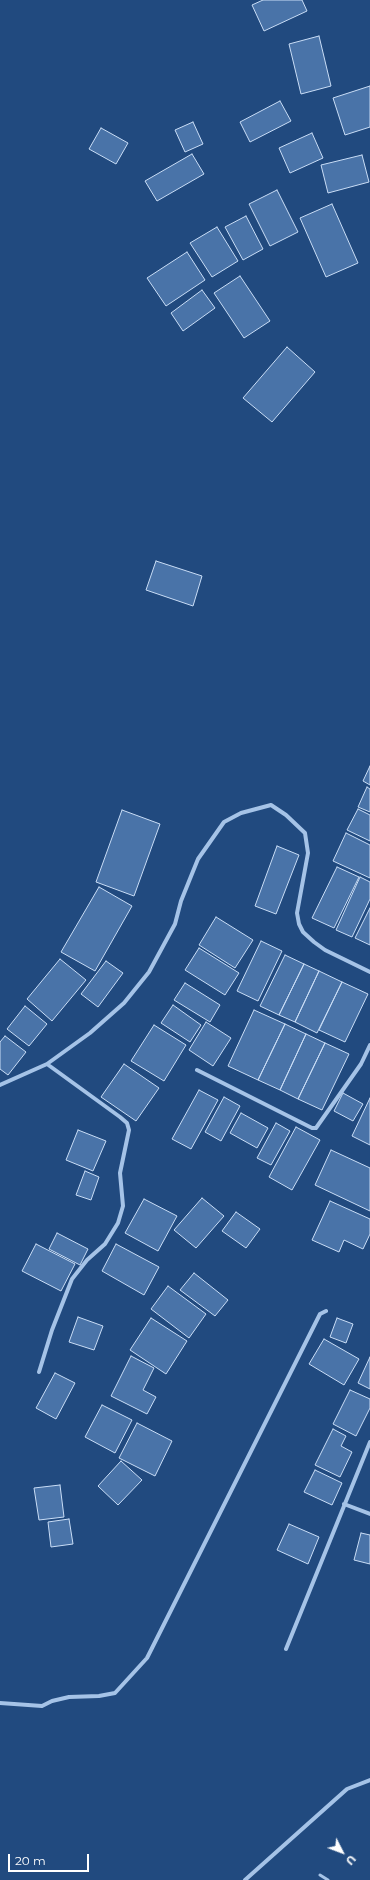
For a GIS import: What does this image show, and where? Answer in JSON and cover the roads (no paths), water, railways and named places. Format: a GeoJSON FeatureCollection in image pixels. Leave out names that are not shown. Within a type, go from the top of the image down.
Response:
{"type":"FeatureCollection","features":[{"type":"Feature","properties":{"kind":"street"},"geometry":{"type":"LineString","coordinates":[[0,1085],[47,1064],[90,1033],[124,1003],[149,972],[176,924],[181,901],[198,859],[224,822],[241,813],[271,805],[286,815],[305,833],[308,852],[297,913],[299,924],[303,932],[325,950],[370,972]]}},
{"type":"Feature","properties":{"kind":"street"},"geometry":{"type":"LineString","coordinates":[[197,1070],[312,1128],[316,1128],[361,1064],[370,1045]]}},
{"type":"Feature","properties":{"kind":"street"},"geometry":{"type":"LineString","coordinates":[[39,1372],[52,1330],[72,1279],[87,1260],[105,1244],[118,1223],[123,1206],[120,1173],[129,1130],[127,1123],[47,1064]]}},
{"type":"Feature","properties":{"kind":"street"},"geometry":{"type":"LineString","coordinates":[[0,1703],[42,1706],[52,1701],[69,1696],[99,1696],[115,1693],[148,1658],[320,1314],[326,1311]]}},
{"type":"Feature","properties":{"kind":"street"},"geometry":{"type":"LineString","coordinates":[[286,1649],[370,1442]]}},
{"type":"Feature","properties":{"kind":"street"},"geometry":{"type":"LineString","coordinates":[[344,1504],[370,1514]]}},
{"type":"Feature","properties":{"kind":"street"},"geometry":{"type":"LineString","coordinates":[[244,1880],[347,1789],[370,1780]]}},
{"type":"Feature","properties":{"kind":"lane"},"geometry":{"type":"LineString","coordinates":[[320,1875],[328,1880]]}}]}
